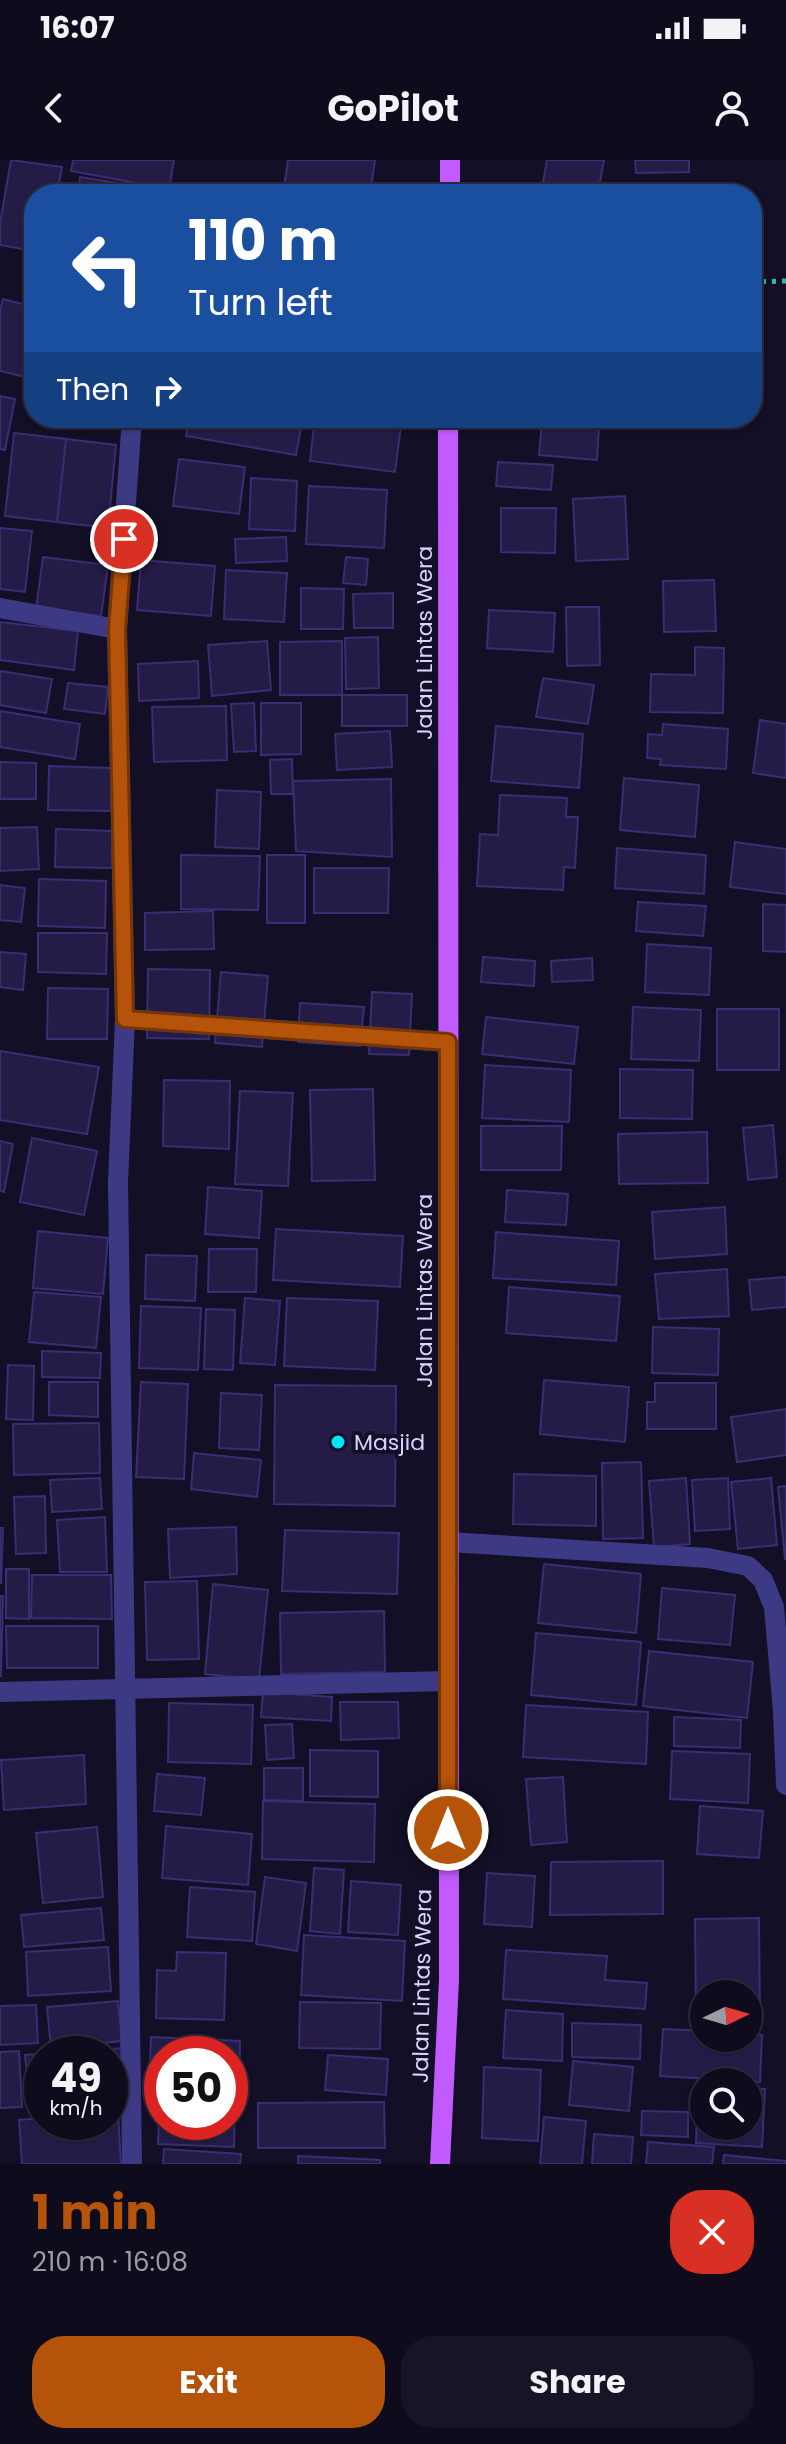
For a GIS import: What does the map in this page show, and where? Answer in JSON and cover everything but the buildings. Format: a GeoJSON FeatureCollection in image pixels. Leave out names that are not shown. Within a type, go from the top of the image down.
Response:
{"type":"FeatureCollection","features":[{"type":"Feature","properties":{"kind":"main road"},"geometry":{"type":"LineString","coordinates":[[450,160],[450,184]]}},
{"type":"Feature","properties":{"kind":"main road","name":"Jalan Lintas Wera"},"geometry":{"type":"LineString","coordinates":[[440,2164],[449,1980],[448,428]]}},
{"type":"Feature","properties":{"kind":"street"},"geometry":{"type":"LineString","coordinates":[[131,428],[117,629],[125,1019],[118,1182],[132,2164]]}},
{"type":"Feature","properties":{"kind":"street"},"geometry":{"type":"LineString","coordinates":[[0,608],[117,629]]}},
{"type":"Feature","properties":{"kind":"street"},"geometry":{"type":"LineString","coordinates":[[125,1019],[448,1042]]}},
{"type":"Feature","properties":{"kind":"street"},"geometry":{"type":"LineString","coordinates":[[448,1542],[708,1558],[748,1566],[763,1580],[774,1607],[786,1785]]}},
{"type":"Feature","properties":{"kind":"street"},"geometry":{"type":"LineString","coordinates":[[0,1692],[448,1681]]}},
{"type":"Feature","properties":{"kind":"path"},"geometry":{"type":"LineString","coordinates":[[762,282],[786,281]]}},
{"type":"Feature","properties":{"kind":"place","name":"Masjid"},"geometry":{"type":"Point","coordinates":[338,1442]}},
{"type":"Feature","properties":{"kind":"route"},"geometry":{"type":"LineString","coordinates":[[124,539],[117,629],[125,1019],[448,1042],[448,1830]]}}]}
